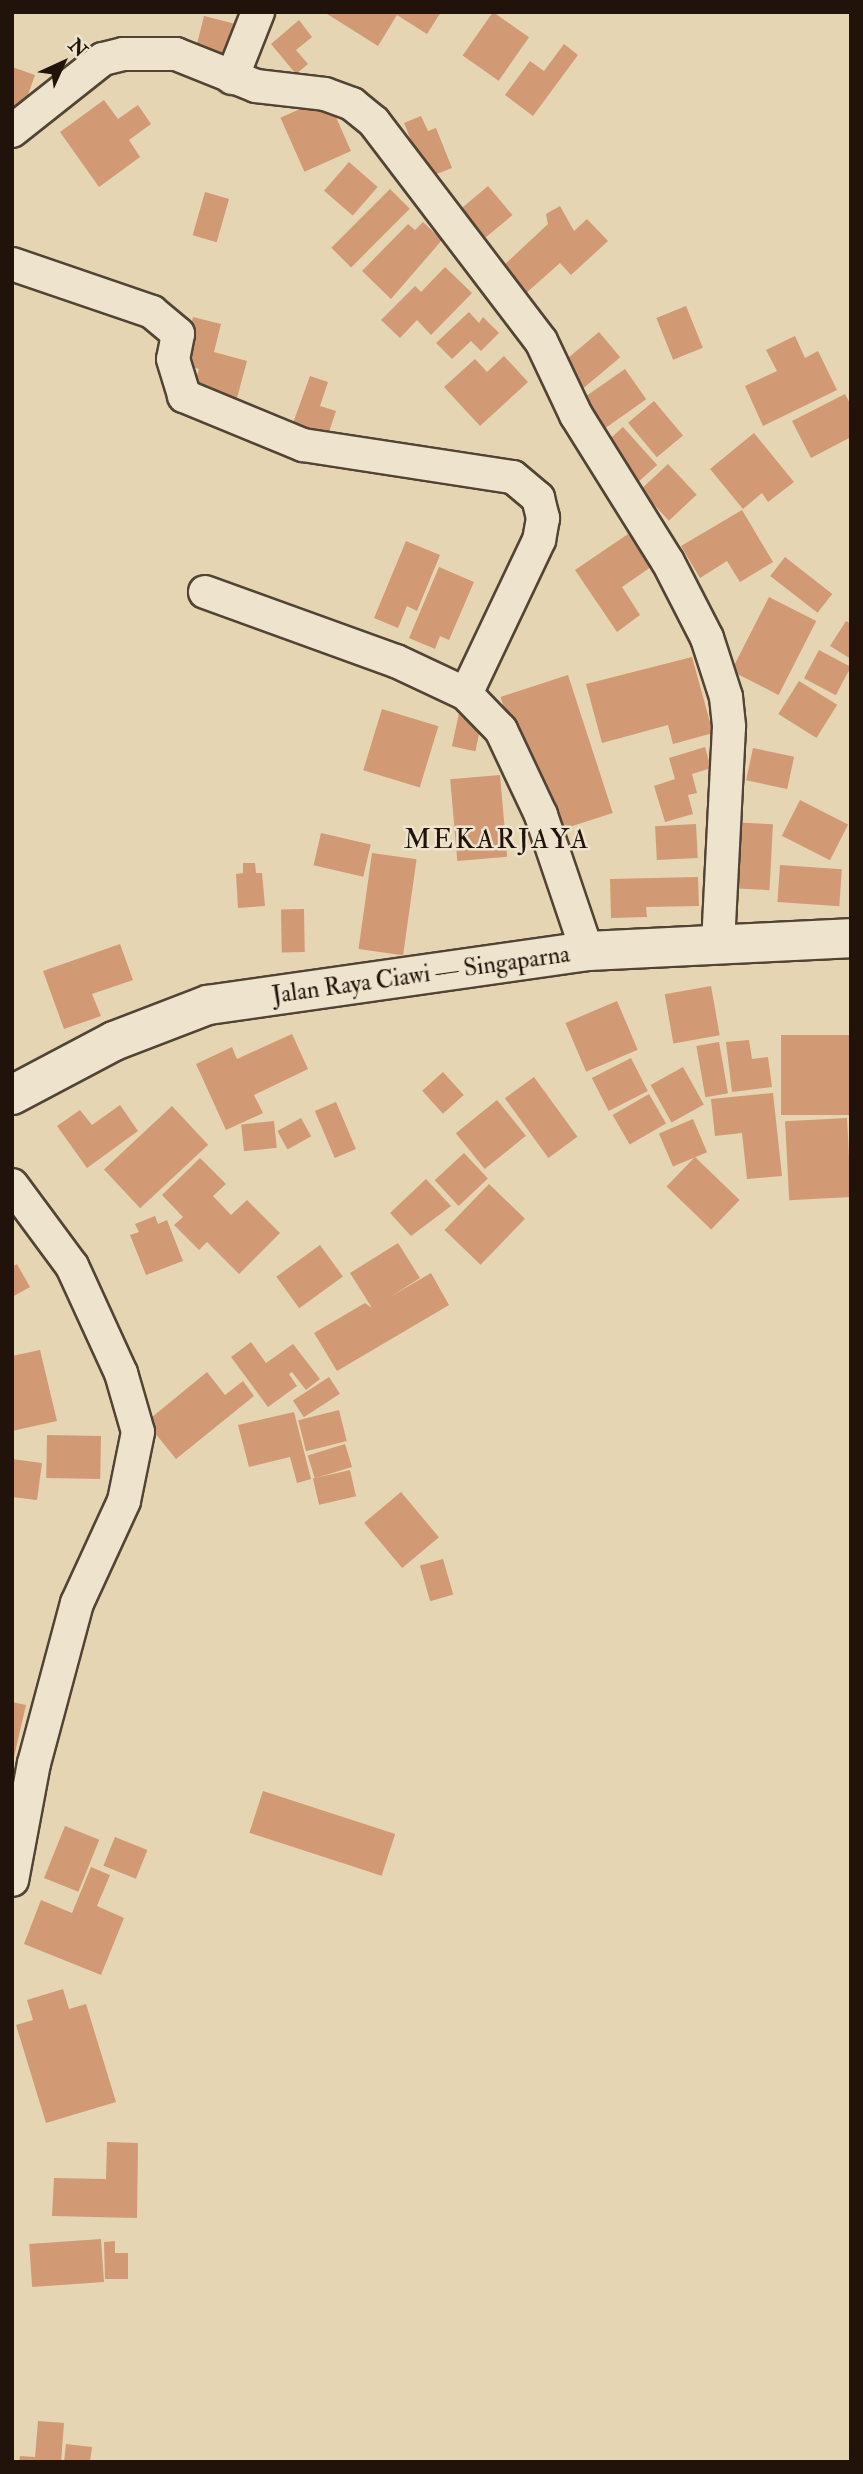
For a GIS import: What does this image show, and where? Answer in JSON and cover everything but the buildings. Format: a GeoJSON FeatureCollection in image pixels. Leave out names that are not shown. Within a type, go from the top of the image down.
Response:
{"type":"FeatureCollection","features":[{"type":"Feature","properties":{"kind":"main road","name":"Jalan Raya Ciawi — Singaparna"},"geometry":{"type":"LineString","coordinates":[[12,1095],[114,1041],[208,1005],[587,951],[718,941],[851,938]]}},
{"type":"Feature","properties":{"kind":"street"},"geometry":{"type":"LineString","coordinates":[[232,78],[258,12]]}},
{"type":"Feature","properties":{"kind":"street"},"geometry":{"type":"LineString","coordinates":[[12,131],[108,57],[176,54],[256,86],[325,94],[352,104],[374,122],[529,322],[576,415],[668,562],[707,638],[726,697],[729,727],[718,941]]}},
{"type":"Feature","properties":{"kind":"street"},"geometry":{"type":"LineString","coordinates":[[12,264],[152,312],[178,334],[173,359],[184,396],[303,445],[513,477],[538,498],[543,518],[539,540],[466,695]]}},
{"type":"Feature","properties":{"kind":"street"},"geometry":{"type":"LineString","coordinates":[[205,592],[396,661],[466,695],[501,730],[541,815],[587,951]]}},
{"type":"Feature","properties":{"kind":"street"},"geometry":{"type":"LineString","coordinates":[[12,1185],[72,1266],[121,1373],[138,1432],[124,1501],[77,1603],[34,1763],[12,1880]]}},
{"type":"Feature","properties":{"kind":"district","name":"MEKARJAYA"},"geometry":{"type":"Point","coordinates":[497,840]}}]}
